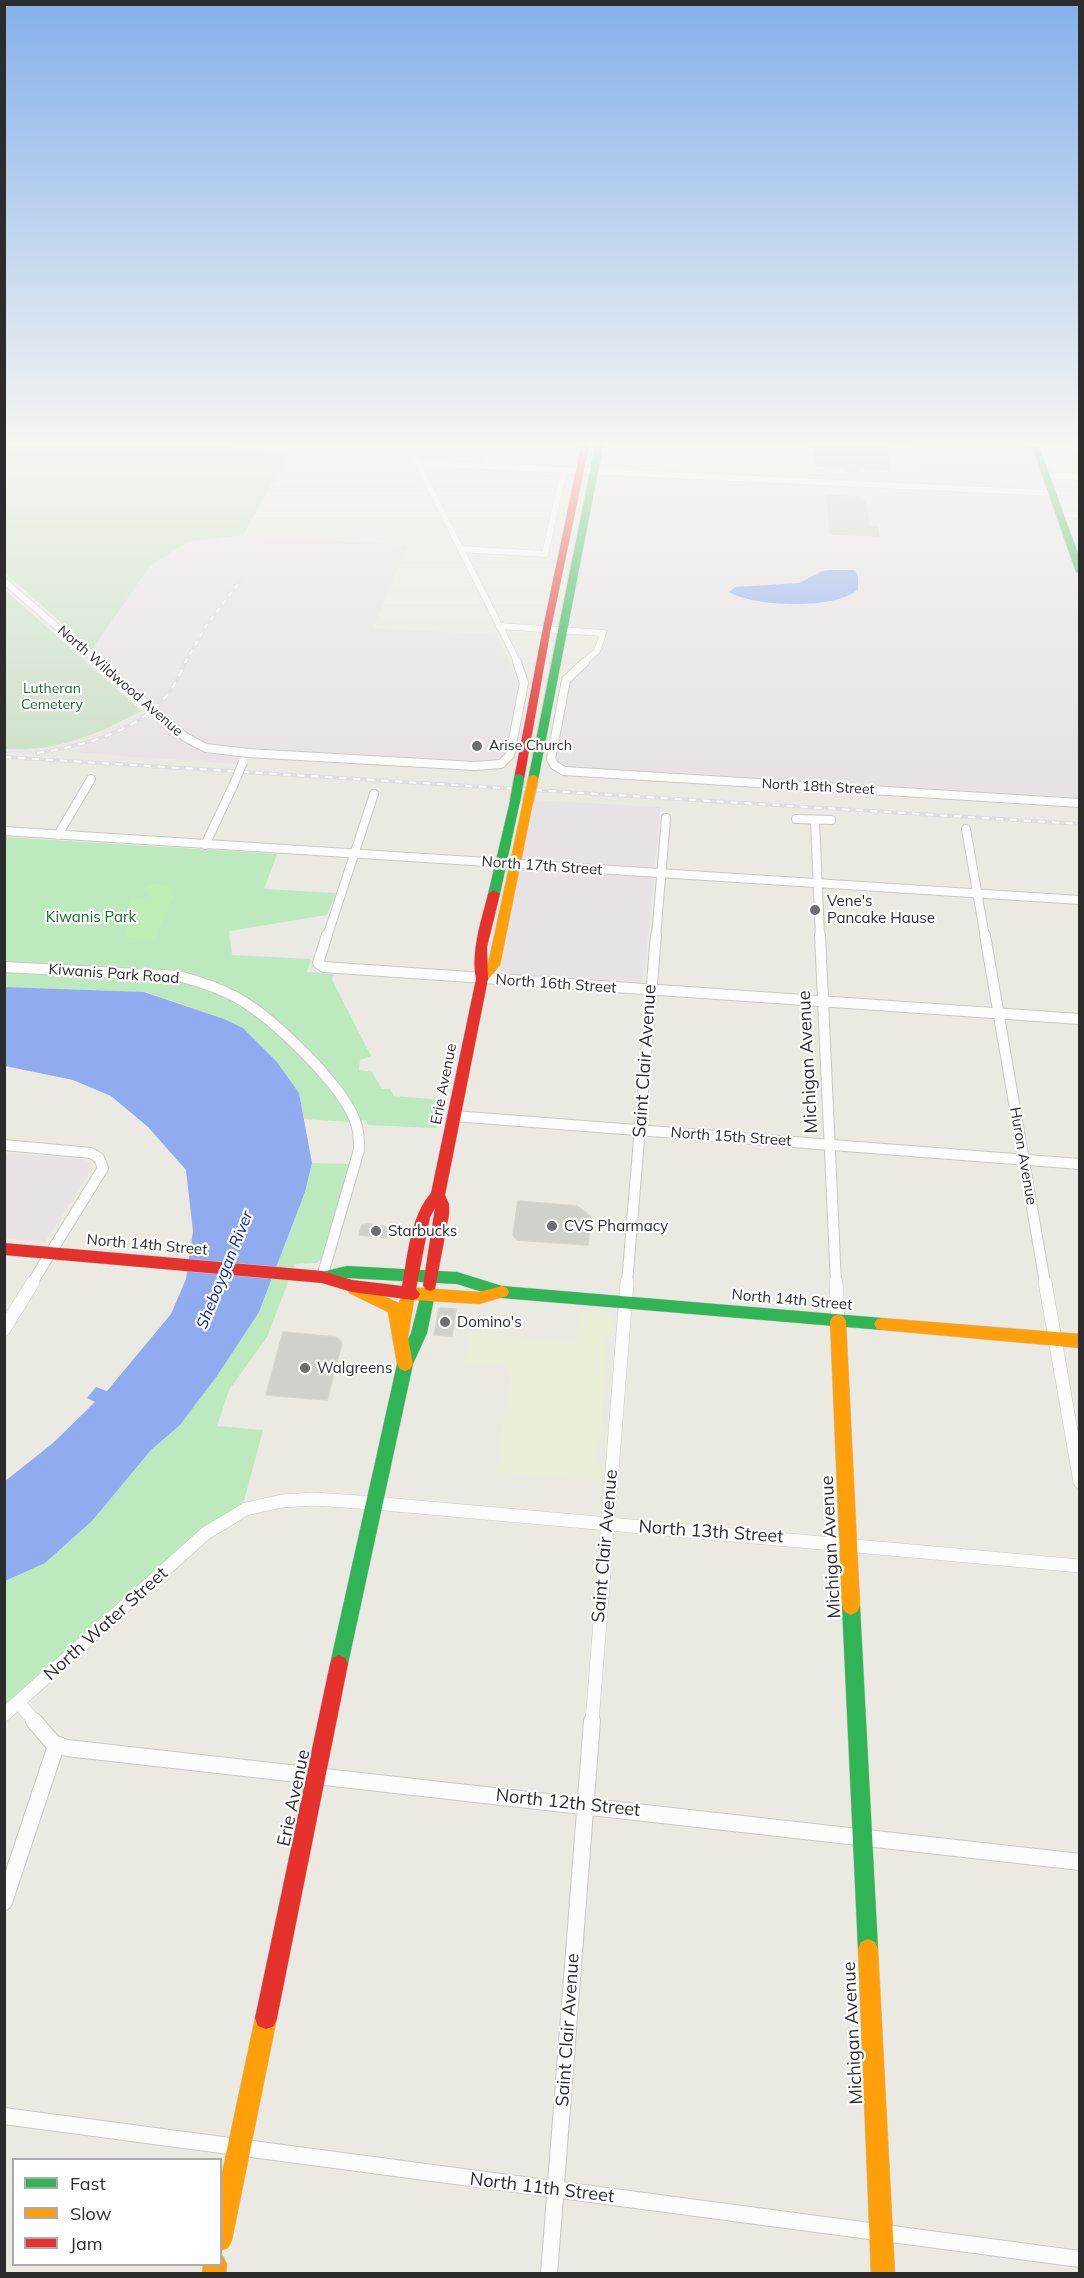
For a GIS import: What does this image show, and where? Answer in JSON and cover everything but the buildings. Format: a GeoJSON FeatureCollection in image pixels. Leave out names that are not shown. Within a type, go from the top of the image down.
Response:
{"type":"FeatureCollection","features":[{"type":"Feature","properties":{"kind":"main road"},"geometry":{"type":"LineString","coordinates":[[526,779],[546,631],[566,552]]}},
{"type":"Feature","properties":{"kind":"main road"},"geometry":{"type":"LineString","coordinates":[[526,779],[562,632],[574,552]]}},
{"type":"Feature","properties":{"kind":"main road"},"geometry":{"type":"LineString","coordinates":[[1077,556],[1080,572]]}},
{"type":"Feature","properties":{"kind":"main road","name":"Erie Avenue"},"geometry":{"type":"LineString","coordinates":[[222,2231],[373,1503],[405,1364],[418,1337],[432,1276],[442,1212],[438,1195],[482,979],[494,965],[508,864],[526,779]]}},
{"type":"Feature","properties":{"kind":"main road","name":"Erie Avenue"},"geometry":{"type":"LineString","coordinates":[[405,1364],[399,1350],[411,1275],[424,1214],[438,1195]]}},
{"type":"Feature","properties":{"kind":"main road","name":"North 14th Street"},"geometry":{"type":"LineString","coordinates":[[4,1249],[322,1277],[347,1272],[432,1276],[467,1280],[502,1292],[1080,1341]]}},
{"type":"Feature","properties":{"kind":"main road","name":"North 14th Street"},"geometry":{"type":"LineString","coordinates":[[322,1277],[335,1284],[408,1293],[476,1298],[502,1292]]}},
{"type":"Feature","properties":{"kind":"main road"},"geometry":{"type":"LineString","coordinates":[[352,1287],[396,1309],[400,1336]]}},
{"type":"Feature","properties":{"kind":"main road","name":"Michigan Avenue"},"geometry":{"type":"LineString","coordinates":[[838,1321],[883,2274]]}},
{"type":"Feature","properties":{"kind":"street"},"geometry":{"type":"LineString","coordinates":[[205,845],[248,753],[495,766],[504,762],[510,755],[524,683],[521,670],[463,552]]}},
{"type":"Feature","properties":{"kind":"street"},"geometry":{"type":"LineString","coordinates":[[517,552],[545,552]]}},
{"type":"Feature","properties":{"kind":"street","name":"North Wildwood Avenue"},"geometry":{"type":"LineString","coordinates":[[4,581],[185,737],[206,748],[248,753]]}},
{"type":"Feature","properties":{"kind":"street"},"geometry":{"type":"LineString","coordinates":[[500,628],[562,632]]}},
{"type":"Feature","properties":{"kind":"street","name":"North 18th Street"},"geometry":{"type":"LineString","coordinates":[[562,632],[590,636],[600,643],[594,657],[574,670],[566,680],[551,759],[557,768],[576,773],[1080,803]]}},
{"type":"Feature","properties":{"kind":"street"},"geometry":{"type":"LineString","coordinates":[[58,835],[91,779]]}},
{"type":"Feature","properties":{"kind":"street"},"geometry":{"type":"LineString","coordinates":[[354,855],[374,794]]}},
{"type":"Feature","properties":{"kind":"street","name":"Saint Clair Avenue"},"geometry":{"type":"LineString","coordinates":[[549,2274],[607,1524],[666,818]]}},
{"type":"Feature","properties":{"kind":"street"},"geometry":{"type":"LineString","coordinates":[[796,819],[831,820]]}},
{"type":"Feature","properties":{"kind":"street","name":"Michigan Avenue"},"geometry":{"type":"LineString","coordinates":[[815,820],[838,1321]]}},
{"type":"Feature","properties":{"kind":"street","name":"Huron Avenue"},"geometry":{"type":"LineString","coordinates":[[966,829],[1080,1482]]}},
{"type":"Feature","properties":{"kind":"street","name":"North 17th Street"},"geometry":{"type":"LineString","coordinates":[[4,831],[1080,900]]}},
{"type":"Feature","properties":{"kind":"street","name":"North 16th Street"},"geometry":{"type":"LineString","coordinates":[[354,855],[318,963],[320,966],[1080,1019]]}},
{"type":"Feature","properties":{"kind":"street","name":"Kiwanis Park Road"},"geometry":{"type":"LineString","coordinates":[[4,967],[178,976],[230,993],[279,1026],[301,1048],[356,1118],[360,1140],[322,1277]]}},
{"type":"Feature","properties":{"kind":"street","name":"North 15th Street"},"geometry":{"type":"LineString","coordinates":[[454,1116],[1080,1164]]}},
{"type":"Feature","properties":{"kind":"street"},"geometry":{"type":"LineString","coordinates":[[4,1145],[90,1153],[100,1160],[102,1171],[4,1329]]}},
{"type":"Feature","properties":{"kind":"street","name":"North 13th Street"},"geometry":{"type":"LineString","coordinates":[[206,1533],[246,1509],[273,1502],[306,1499],[849,1544],[1080,1566]]}},
{"type":"Feature","properties":{"kind":"street","name":"North Water Street"},"geometry":{"type":"LineString","coordinates":[[4,1715],[206,1533]]}},
{"type":"Feature","properties":{"kind":"street"},"geometry":{"type":"LineString","coordinates":[[4,1902],[57,1746],[19,1703]]}},
{"type":"Feature","properties":{"kind":"street","name":"North 12th Street"},"geometry":{"type":"LineString","coordinates":[[57,1746],[1080,1862]]}},
{"type":"Feature","properties":{"kind":"street","name":"North 11th Street"},"geometry":{"type":"LineString","coordinates":[[4,2116],[1080,2259]]}},
{"type":"Feature","properties":{"kind":"shaded area"},"geometry":{"type":"Polygon","coordinates":[[[171,552],[405,552],[373,628],[482,634],[495,632],[519,681],[504,758],[492,763],[243,749],[236,764],[68,752],[102,740],[160,710],[92,650],[151,565],[171,552]]]}},
{"type":"Feature","properties":{"kind":"shaded area"},"geometry":{"type":"Polygon","coordinates":[[[578,552],[1072,552],[1079,572],[1079,803],[575,773],[553,763],[566,680],[592,657],[601,641],[599,635],[561,634],[578,552]]]}},
{"type":"Feature","properties":{"kind":"shaded area"},"geometry":{"type":"Polygon","coordinates":[[[534,800],[660,807],[642,982],[514,975],[502,971],[500,962],[534,800]]]}},
{"type":"Feature","properties":{"kind":"shaded area"},"geometry":{"type":"Polygon","coordinates":[[[4,1153],[85,1160],[91,1163],[91,1171],[45,1242],[5,1239],[4,1153]]]}},
{"type":"Feature","properties":{"kind":"shaded area"},"geometry":{"type":"Polygon","coordinates":[[[579,1311],[605,1313],[611,1316],[614,1322],[612,1331],[607,1335],[600,1443],[597,1444],[596,1463],[601,1469],[601,1481],[496,1472],[511,1371],[507,1371],[507,1366],[464,1362],[469,1333],[576,1342],[579,1311]]]}},
{"type":"Feature","properties":{"kind":"green space"},"geometry":{"type":"Polygon","coordinates":[[[5,552],[171,552],[151,565],[92,650],[5,573],[5,552]]]}},
{"type":"Feature","properties":{"kind":"green space","name":"Lutheran Cemetery"},"geometry":{"type":"Polygon","coordinates":[[[4,590],[141,711],[92,734],[58,745],[5,749],[4,590]]]}},
{"type":"Feature","properties":{"kind":"green space","name":"Kiwanis Park"},"geometry":{"type":"Polygon","coordinates":[[[4,837],[277,854],[264,889],[336,893],[327,915],[229,931],[232,955],[311,959],[307,972],[334,974],[332,980],[371,1056],[360,1060],[359,1070],[372,1072],[382,1089],[390,1089],[394,1096],[443,1100],[436,1128],[368,1125],[366,1120],[351,1122],[304,1119],[299,1093],[277,1062],[243,1028],[224,1019],[145,992],[5,987],[4,837]]]}},
{"type":"Feature","properties":{"kind":"green space"},"geometry":{"type":"Polygon","coordinates":[[[152,884],[167,885],[176,890],[155,939],[126,937],[127,911],[131,898],[155,900],[142,889],[152,884]]]}},
{"type":"Feature","properties":{"kind":"green space"},"geometry":{"type":"Polygon","coordinates":[[[312,1163],[349,1164],[322,1259],[316,1263],[295,1264],[267,1337],[229,1390],[217,1426],[263,1430],[244,1501],[5,1713],[5,1581],[45,1563],[92,1521],[151,1450],[180,1425],[217,1376],[259,1312],[305,1192],[312,1163]]]}},
{"type":"Feature","properties":{"kind":"water"},"geometry":{"type":"Polygon","coordinates":[[[855,570],[858,576],[858,589],[848,596],[833,600],[795,604],[756,601],[729,592],[735,587],[799,583],[822,571],[855,570]]]}},
{"type":"Feature","properties":{"kind":"water","name":"Sheboygan River"},"geometry":{"type":"Polygon","coordinates":[[[5,987],[144,992],[224,1019],[243,1028],[277,1062],[299,1093],[312,1163],[305,1192],[259,1312],[217,1376],[180,1425],[151,1450],[92,1521],[45,1563],[5,1581],[4,1482],[53,1443],[95,1402],[87,1398],[96,1387],[107,1391],[171,1314],[186,1279],[193,1231],[186,1170],[148,1127],[111,1096],[73,1080],[5,1066],[5,987]]]}},
{"type":"Feature","properties":{"kind":"railway"},"geometry":{"type":"LineString","coordinates":[[185,663],[206,626],[241,580]]}},
{"type":"Feature","properties":{"kind":"railway"},"geometry":{"type":"LineString","coordinates":[[37,753],[92,741],[144,717],[170,691],[185,662]]}},
{"type":"Feature","properties":{"kind":"railway"},"geometry":{"type":"LineString","coordinates":[[4,757],[1080,824]]}},
{"type":"Feature","properties":{"kind":"traffic: fast"},"geometry":{"type":"LineString","coordinates":[[533,780],[578,552]]}},
{"type":"Feature","properties":{"kind":"traffic: fast"},"geometry":{"type":"LineString","coordinates":[[1073,552],[1080,572]]}},
{"type":"Feature","properties":{"kind":"traffic: fast"},"geometry":{"type":"LineString","coordinates":[[515,801],[519,779]]}},
{"type":"Feature","properties":{"kind":"traffic: fast"},"geometry":{"type":"LineString","coordinates":[[494,894],[515,801]]}},
{"type":"Feature","properties":{"kind":"traffic: fast"},"geometry":{"type":"LineString","coordinates":[[322,1277],[347,1272],[457,1278],[502,1292],[882,1324]]}},
{"type":"Feature","properties":{"kind":"traffic: fast"},"geometry":{"type":"LineString","coordinates":[[339,1664],[405,1364],[419,1333],[428,1294]]}},
{"type":"Feature","properties":{"kind":"traffic: fast"},"geometry":{"type":"LineString","coordinates":[[851,1606],[868,1949]]}},
{"type":"Feature","properties":{"kind":"traffic: slow"},"geometry":{"type":"LineString","coordinates":[[528,802],[533,780]]}},
{"type":"Feature","properties":{"kind":"traffic: slow"},"geometry":{"type":"LineString","coordinates":[[482,979],[494,965],[528,802]]}},
{"type":"Feature","properties":{"kind":"traffic: slow"},"geometry":{"type":"LineString","coordinates":[[354,1289],[395,1308],[400,1336]]}},
{"type":"Feature","properties":{"kind":"traffic: slow"},"geometry":{"type":"LineString","coordinates":[[413,1294],[479,1298],[502,1292]]}},
{"type":"Feature","properties":{"kind":"traffic: slow"},"geometry":{"type":"LineString","coordinates":[[405,1364],[400,1338],[408,1293]]}},
{"type":"Feature","properties":{"kind":"traffic: slow"},"geometry":{"type":"LineString","coordinates":[[838,1321],[851,1606]]}},
{"type":"Feature","properties":{"kind":"traffic: slow"},"geometry":{"type":"LineString","coordinates":[[882,1324],[1080,1341]]}},
{"type":"Feature","properties":{"kind":"traffic: slow"},"geometry":{"type":"LineString","coordinates":[[868,1949],[883,2274]]}},
{"type":"Feature","properties":{"kind":"traffic: slow"},"geometry":{"type":"LineString","coordinates":[[222,2230],[266,2018]]}},
{"type":"Feature","properties":{"kind":"traffic: slow"},"geometry":{"type":"LineString","coordinates":[[214,2274],[215,2266]]}},
{"type":"Feature","properties":{"kind":"traffic: jam"},"geometry":{"type":"LineString","coordinates":[[519,779],[563,552]]}},
{"type":"Feature","properties":{"kind":"traffic: jam"},"geometry":{"type":"LineString","coordinates":[[408,1293],[423,1217],[426,1209],[438,1195],[482,979],[481,947],[494,894]]}},
{"type":"Feature","properties":{"kind":"traffic: jam"},"geometry":{"type":"LineString","coordinates":[[430,1285],[442,1215],[442,1204],[438,1195]]}},
{"type":"Feature","properties":{"kind":"traffic: jam"},"geometry":{"type":"LineString","coordinates":[[4,1249],[322,1277],[352,1286],[413,1294]]}},
{"type":"Feature","properties":{"kind":"traffic: jam"},"geometry":{"type":"LineString","coordinates":[[266,2018],[339,1664]]}},
{"type":"Feature","properties":{"kind":"place","name":"Arise Church"},"geometry":{"type":"Point","coordinates":[477,746]}},
{"type":"Feature","properties":{"kind":"place","name":"Vene's Pancake Hause"},"geometry":{"type":"Point","coordinates":[815,910]}},
{"type":"Feature","properties":{"kind":"place","name":"CVS Pharmacy"},"geometry":{"type":"Point","coordinates":[552,1226]}},
{"type":"Feature","properties":{"kind":"place","name":"Starbucks"},"geometry":{"type":"Point","coordinates":[376,1231]}},
{"type":"Feature","properties":{"kind":"place","name":"Domino's"},"geometry":{"type":"Point","coordinates":[445,1322]}},
{"type":"Feature","properties":{"kind":"place","name":"Walgreens"},"geometry":{"type":"Point","coordinates":[305,1368]}}]}
